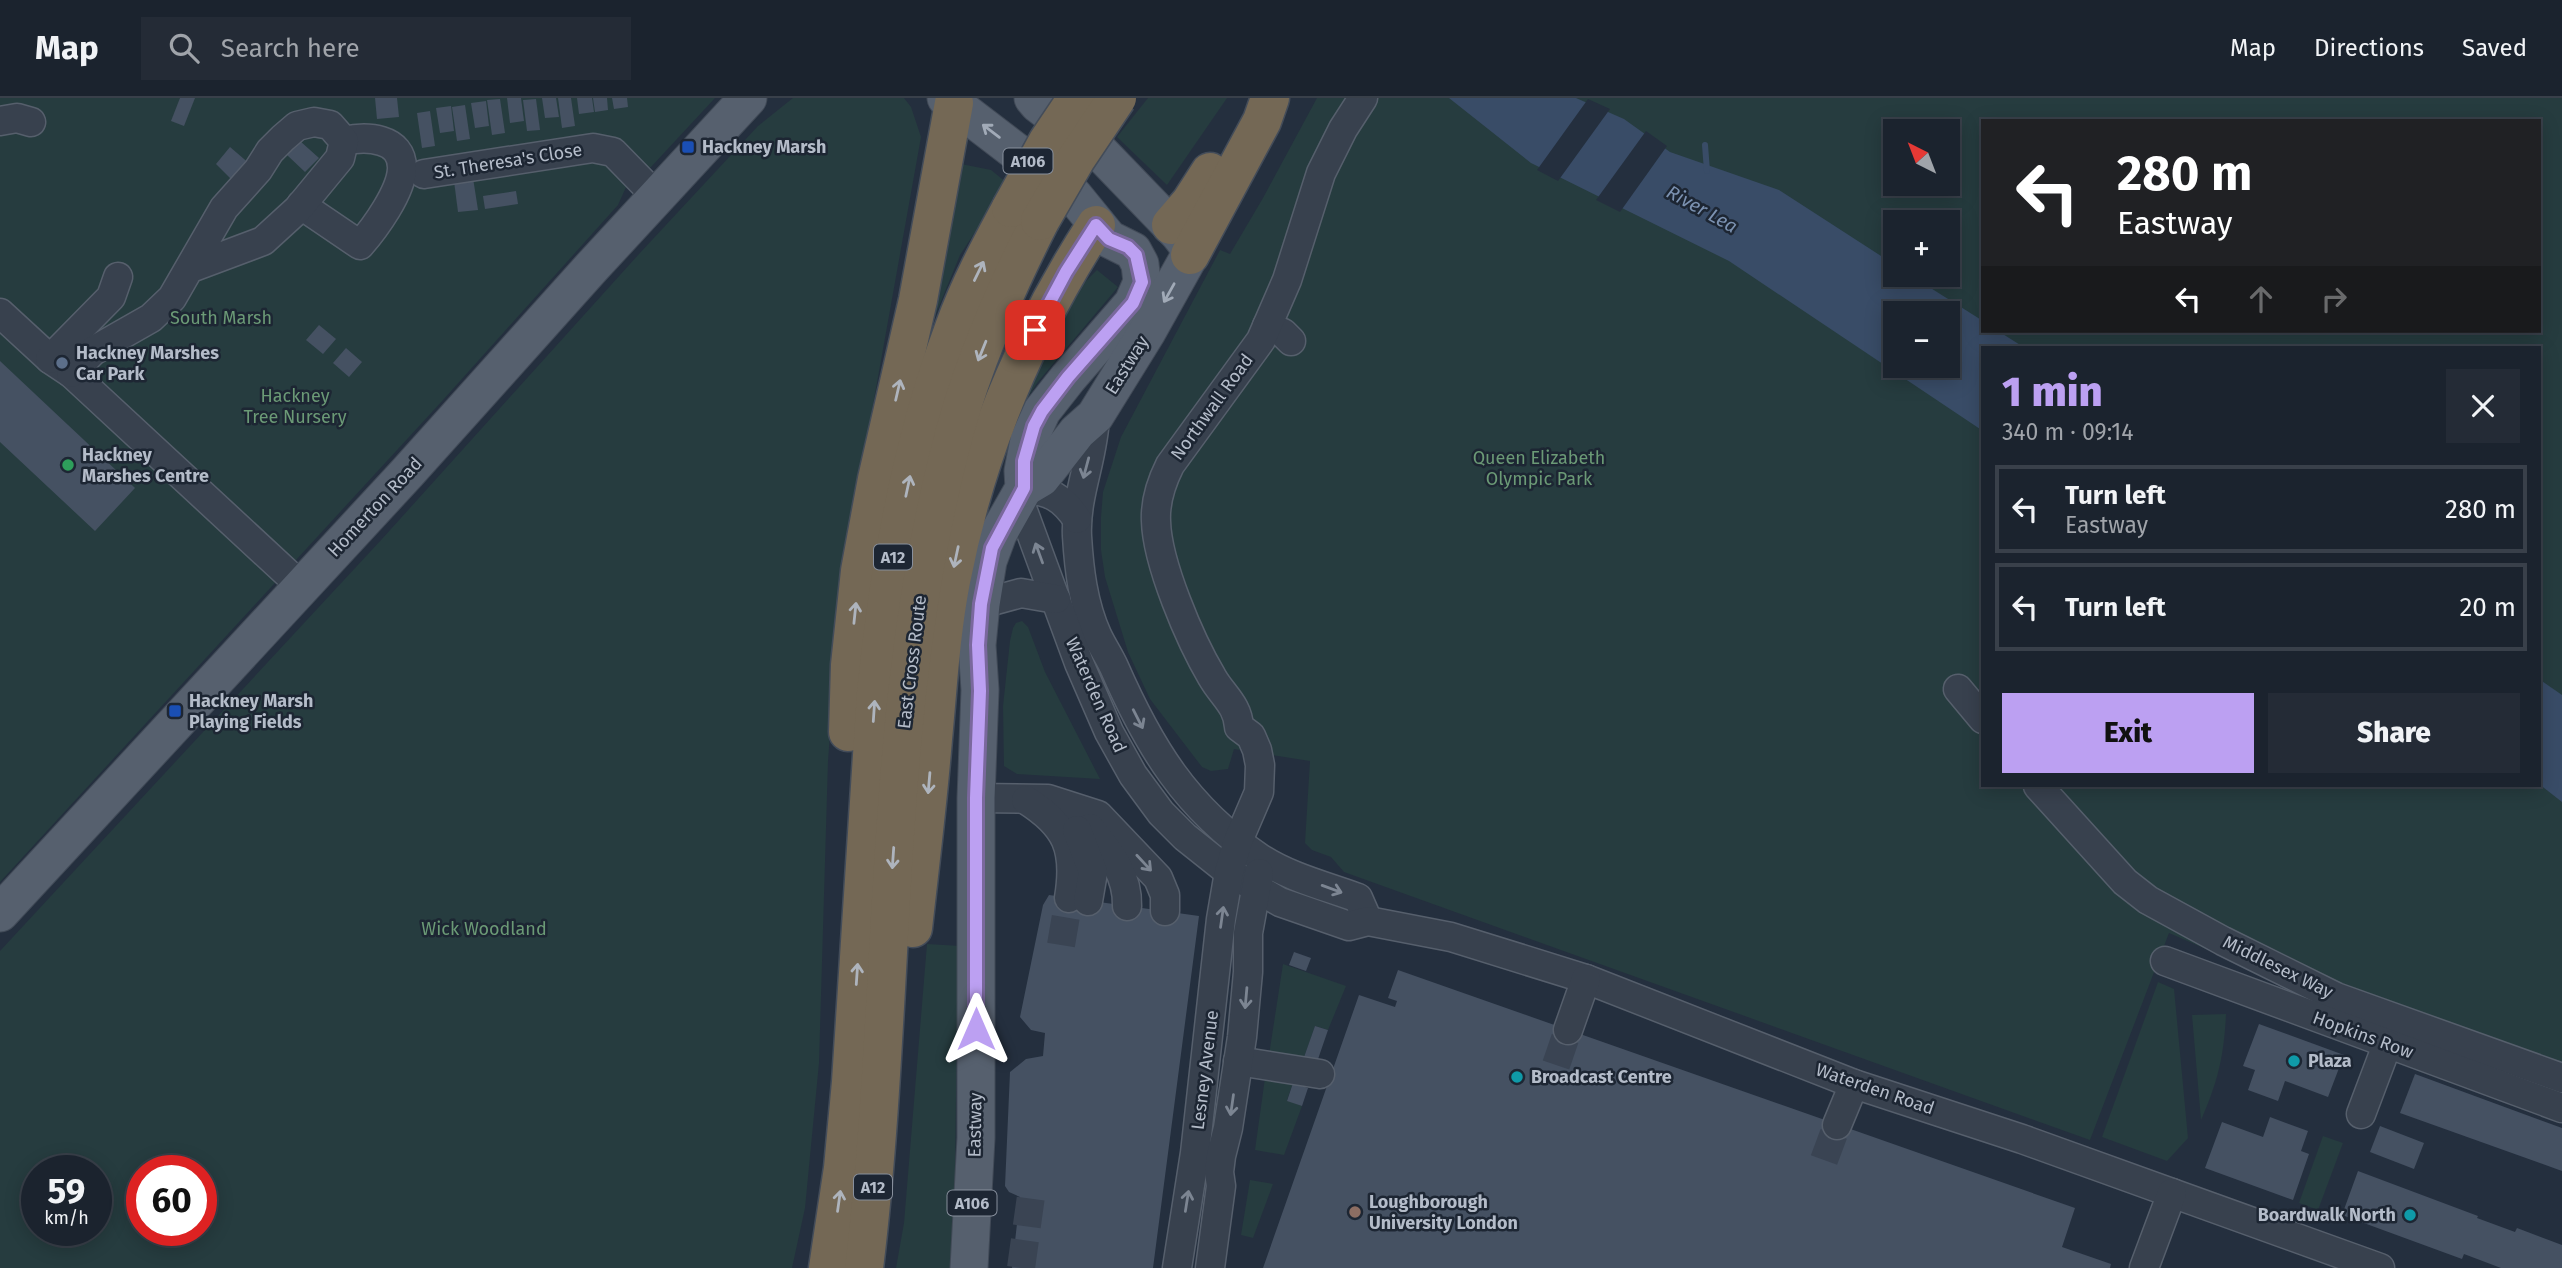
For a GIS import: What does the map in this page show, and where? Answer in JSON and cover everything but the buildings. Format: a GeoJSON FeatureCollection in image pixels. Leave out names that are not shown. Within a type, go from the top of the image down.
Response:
{"type":"FeatureCollection","features":[{"type":"Feature","properties":{"kind":"highway","name":"East Cross Route"},"geometry":{"type":"LineString","coordinates":[[864,1268],[879,1105],[898,775],[924,573],[945,472],[962,408],[980,355],[1008,288],[1048,141],[1077,98]]}},
{"type":"Feature","properties":{"kind":"highway","name":"East Cross Route"},"geometry":{"type":"LineString","coordinates":[[828,1268],[843,1168],[866,811],[883,617],[907,487],[928,405],[974,280],[1026,215],[1076,159],[1117,98]]}},
{"type":"Feature","properties":{"kind":"highway"},"geometry":{"type":"LineString","coordinates":[[1181,240],[1190,203],[1247,112],[1259,98]]}},
{"type":"Feature","properties":{"kind":"highway"},"geometry":{"type":"LineString","coordinates":[[1181,240],[1262,121],[1270,98]]}},
{"type":"Feature","properties":{"kind":"highway","name":"A12"},"geometry":{"type":"LineString","coordinates":[[860,926],[848,804],[850,665],[856,606],[872,502],[918,300],[955,99]]}},
{"type":"Feature","properties":{"kind":"highway","name":"A12"},"geometry":{"type":"LineString","coordinates":[[879,1105],[899,1028],[926,815],[944,628],[958,548],[995,421],[1025,349],[1066,272],[1096,225]]}},
{"type":"Feature","properties":{"kind":"main road","name":"Homerton Road"},"geometry":{"type":"LineString","coordinates":[[0,913],[416,463],[656,196],[748,98]]}},
{"type":"Feature","properties":{"kind":"main road","name":"A106"},"geometry":{"type":"LineString","coordinates":[[955,99],[1074,196],[1109,239],[1128,247]]}},
{"type":"Feature","properties":{"kind":"main road"},"geometry":{"type":"LineString","coordinates":[[1026,100],[1097,149],[1181,240]]}},
{"type":"Feature","properties":{"kind":"main road"},"geometry":{"type":"LineString","coordinates":[[1096,225],[1103,186],[1103,172],[1097,149]]}},
{"type":"Feature","properties":{"kind":"main road"},"geometry":{"type":"LineString","coordinates":[[1128,247],[1181,240]]}},
{"type":"Feature","properties":{"kind":"main road","name":"Eastway"},"geometry":{"type":"LineString","coordinates":[[969,1268],[976,1138],[976,798],[980,691],[978,645],[981,604],[992,548],[1022,494],[1041,478],[1077,432],[1095,416],[1147,332],[1181,240]]}},
{"type":"Feature","properties":{"kind":"main road","name":"Eastway"},"geometry":{"type":"LineString","coordinates":[[1022,494],[1029,440],[1042,411],[1133,303],[1142,282],[1136,255],[1128,247]]}},
{"type":"Feature","properties":{"kind":"street","name":"Northwall Road"},"geometry":{"type":"LineString","coordinates":[[1229,872],[1238,841],[1258,798],[1260,774],[1257,750],[1251,736],[1238,727],[1238,712],[1206,667],[1180,606],[1157,541],[1156,508],[1160,487],[1175,456],[1255,349],[1267,326],[1287,280],[1321,173],[1343,129],[1363,98]]}},
{"type":"Feature","properties":{"kind":"street"},"geometry":{"type":"LineString","coordinates":[[0,121],[17,118],[31,122]]}},
{"type":"Feature","properties":{"kind":"street"},"geometry":{"type":"LineString","coordinates":[[61,366],[93,351],[161,310],[191,268],[224,208],[258,170],[270,151],[297,125],[314,122],[330,125],[344,141]]}},
{"type":"Feature","properties":{"kind":"street"},"geometry":{"type":"LineString","coordinates":[[301,205],[360,245],[375,228],[399,183],[402,167],[398,153],[390,144],[376,139],[360,137],[344,141]]}},
{"type":"Feature","properties":{"kind":"street"},"geometry":{"type":"LineString","coordinates":[[191,268],[263,241],[301,205],[340,158],[344,141]]}},
{"type":"Feature","properties":{"kind":"street","name":"St. Theresa's Close"},"geometry":{"type":"LineString","coordinates":[[424,174],[593,148],[613,152],[620,157],[656,196]]}},
{"type":"Feature","properties":{"kind":"street"},"geometry":{"type":"LineString","coordinates":[[61,366],[111,297],[118,277]]}},
{"type":"Feature","properties":{"kind":"street"},"geometry":{"type":"LineString","coordinates":[[0,313],[301,586]]}},
{"type":"Feature","properties":{"kind":"street"},"geometry":{"type":"LineString","coordinates":[[1267,326],[1287,336],[1291,341]]}},
{"type":"Feature","properties":{"kind":"street"},"geometry":{"type":"LineString","coordinates":[[124,331],[158,331]]}},
{"type":"Feature","properties":{"kind":"street","name":"Waterden Road"},"geometry":{"type":"LineString","coordinates":[[1095,416],[1093,445],[1082,485],[1077,519],[1080,576],[1096,634],[1110,657],[1139,722],[1181,786],[1206,814],[1261,858],[1300,877],[1358,898],[1368,921]]}},
{"type":"Feature","properties":{"kind":"street"},"geometry":{"type":"LineString","coordinates":[[1022,494],[1053,495],[1067,504],[1077,519]]}},
{"type":"Feature","properties":{"kind":"street","name":"Waterden Road"},"geometry":{"type":"LineString","coordinates":[[1022,494],[1070,642],[1109,732],[1133,775],[1173,826],[1229,872],[1257,889],[1280,902],[1349,926],[1368,921],[1480,945],[1586,979],[1854,1084],[2022,1139],[2172,1193],[2311,1256],[2380,1268]]}},
{"type":"Feature","properties":{"kind":"street"},"geometry":{"type":"LineString","coordinates":[[981,604],[1021,593],[1056,599]]}},
{"type":"Feature","properties":{"kind":"street"},"geometry":{"type":"LineString","coordinates":[[1958,689],[1981,717]]}},
{"type":"Feature","properties":{"kind":"street","name":"Middlesex Way"},"geometry":{"type":"LineString","coordinates":[[2039,787],[2125,882],[2148,900],[2336,997],[2562,1078]]}},
{"type":"Feature","properties":{"kind":"street"},"geometry":{"type":"LineString","coordinates":[[976,798],[1046,803],[1098,815],[1158,878],[1165,895],[1165,911]]}},
{"type":"Feature","properties":{"kind":"street"},"geometry":{"type":"LineString","coordinates":[[1046,803],[1093,872],[1079,899],[1072,884],[1069,848],[1060,827],[1048,814],[1046,803]]}},
{"type":"Feature","properties":{"kind":"street"},"geometry":{"type":"LineString","coordinates":[[1046,803],[1086,822],[1122,873],[1128,890],[1127,906]]}},
{"type":"Feature","properties":{"kind":"street"},"geometry":{"type":"LineString","coordinates":[[1257,889],[1261,858]]}},
{"type":"Feature","properties":{"kind":"street","name":"Lesney Avenue"},"geometry":{"type":"LineString","coordinates":[[1177,1268],[1195,1153],[1221,919],[1229,872]]}},
{"type":"Feature","properties":{"kind":"street","name":"Lesney Avenue"},"geometry":{"type":"LineString","coordinates":[[1210,1268],[1221,1186],[1221,1156],[1228,1128],[1247,992],[1248,933],[1257,889]]}},
{"type":"Feature","properties":{"kind":"street","name":"Hopkins Row"},"geometry":{"type":"LineString","coordinates":[[2165,961],[2562,1108]]}},
{"type":"Feature","properties":{"kind":"street"},"geometry":{"type":"LineString","coordinates":[[1568,1030],[1586,979]]}},
{"type":"Feature","properties":{"kind":"street"},"geometry":{"type":"LineString","coordinates":[[2361,1114],[2387,1045]]}},
{"type":"Feature","properties":{"kind":"street"},"geometry":{"type":"LineString","coordinates":[[1238,1060],[1320,1074]]}},
{"type":"Feature","properties":{"kind":"street"},"geometry":{"type":"LineString","coordinates":[[1838,1125],[1854,1084]]}},
{"type":"Feature","properties":{"kind":"street"},"geometry":{"type":"LineString","coordinates":[[2144,1268],[2172,1193]]}},
{"type":"Feature","properties":{"kind":"green space","name":"South Marsh"},"geometry":{"type":"Polygon","coordinates":[[[0,98],[715,98],[651,167],[627,185],[618,205],[443,400],[0,882],[0,98]]]}},
{"type":"Feature","properties":{"kind":"green space","name":"Wick Woodland"},"geometry":{"type":"Polygon","coordinates":[[[793,98],[904,98],[911,107],[921,137],[861,472],[839,613],[828,761],[819,1063],[805,1208],[792,1268],[0,1268],[0,951],[382,539],[758,126],[793,98]]]}},
{"type":"Feature","properties":{"kind":"green space"},"geometry":{"type":"Polygon","coordinates":[[[1148,98],[1227,98],[1167,185],[1117,137],[1148,98]]]}},
{"type":"Feature","properties":{"kind":"green space","name":"Queen Elizabeth Olympic Park"},"geometry":{"type":"Polygon","coordinates":[[[1317,98],[2562,98],[2562,1086],[2365,1018],[2169,933],[2090,1140],[1344,872],[1331,857],[1312,850],[1305,843],[1310,761],[1234,749],[1228,769],[1211,771],[1202,767],[1150,699],[1128,652],[1105,577],[1101,550],[1103,492],[1121,437],[1220,250],[1230,254],[1317,98]]]}},
{"type":"Feature","properties":{"kind":"green space"},"geometry":{"type":"Polygon","coordinates":[[[961,164],[991,170],[1007,183],[960,255],[924,343],[961,164]]]}},
{"type":"Feature","properties":{"kind":"green space"},"geometry":{"type":"Polygon","coordinates":[[[1097,270],[1118,287],[1037,383],[1014,419],[1078,289],[1097,270]]]}},
{"type":"Feature","properties":{"kind":"green space"},"geometry":{"type":"Polygon","coordinates":[[[1022,621],[1028,627],[1045,672],[1100,779],[1017,774],[1004,766],[1003,706],[1010,641],[1016,623],[1022,621]]]}},
{"type":"Feature","properties":{"kind":"green space"},"geometry":{"type":"Polygon","coordinates":[[[927,944],[961,946],[953,1268],[896,1268],[904,1223],[927,944]]]}},
{"type":"Feature","properties":{"kind":"green space"},"geometry":{"type":"Polygon","coordinates":[[[1283,964],[1346,986],[1328,1030],[1315,1026],[1303,1060],[1269,1055],[1283,964]]]}},
{"type":"Feature","properties":{"kind":"green space"},"geometry":{"type":"Polygon","coordinates":[[[2158,982],[2174,989],[2188,1138],[2167,1161],[2102,1137],[2158,982]]]}},
{"type":"Feature","properties":{"kind":"green space"},"geometry":{"type":"Polygon","coordinates":[[[2226,1014],[2219,1068],[2201,1120],[2192,1015],[2226,1014]]]}},
{"type":"Feature","properties":{"kind":"green space"},"geometry":{"type":"Polygon","coordinates":[[[1265,1078],[1293,1083],[1287,1100],[1302,1106],[1284,1155],[1255,1150],[1265,1078]]]}},
{"type":"Feature","properties":{"kind":"green space"},"geometry":{"type":"Polygon","coordinates":[[[2323,1136],[2343,1143],[2318,1210],[2299,1203],[2323,1136]]]}},
{"type":"Feature","properties":{"kind":"green space"},"geometry":{"type":"Polygon","coordinates":[[[1250,1180],[1273,1184],[1253,1238],[1241,1235],[1250,1180]]]}},
{"type":"Feature","properties":{"kind":"water","name":"River Lea"},"geometry":{"type":"Polygon","coordinates":[[[1449,98],[1576,98],[1624,119],[1670,152],[1779,190],[1883,257],[1883,287],[1929,287],[1951,301],[1883,301],[1883,364],[1729,261],[1531,163],[1449,98]]]}},
{"type":"Feature","properties":{"kind":"water"},"geometry":{"type":"Polygon","coordinates":[[[1960,307],[1981,320],[1981,333],[2001,333],[2022,346],[1981,346],[1981,430],[1904,378],[1960,378],[1960,307]]]}},
{"type":"Feature","properties":{"kind":"water"},"geometry":{"type":"Polygon","coordinates":[[[2541,680],[2562,695],[2562,802],[2541,786],[2541,680]]]}},
{"type":"Feature","properties":{"kind":"pier"},"geometry":{"type":"Polygon","coordinates":[[[1588,99],[1610,109],[1558,181],[1537,170],[1588,99]]]}},
{"type":"Feature","properties":{"kind":"pier"},"geometry":{"type":"Polygon","coordinates":[[[1646,131],[1667,146],[1620,212],[1596,200],[1646,131]]]}},
{"type":"Feature","properties":{"kind":"waterway"},"geometry":{"type":"LineString","coordinates":[[1705,145],[1707,171]]}},
{"type":"Feature","properties":{"kind":"tunnel"},"geometry":{"type":"LineString","coordinates":[[1061,945],[1069,898]]}},
{"type":"Feature","properties":{"kind":"tunnel"},"geometry":{"type":"LineString","coordinates":[[1556,1065],[1568,1030]]}},
{"type":"Feature","properties":{"kind":"tunnel"},"geometry":{"type":"LineString","coordinates":[[1824,1160],[1837,1125]]}},
{"type":"Feature","properties":{"kind":"tunnel"},"geometry":{"type":"LineString","coordinates":[[1021,1268],[1031,1196]]}},
{"type":"Feature","properties":{"kind":"place","name":"Hackney Marsh"},"geometry":{"type":"Point","coordinates":[688,147]}},
{"type":"Feature","properties":{"kind":"place","name":"Hackney Marshes Car Park"},"geometry":{"type":"Point","coordinates":[62,363]}},
{"type":"Feature","properties":{"kind":"place","name":"Hackney Marshes Centre"},"geometry":{"type":"Point","coordinates":[68,465]}},
{"type":"Feature","properties":{"kind":"place","name":"Hackney Marsh Playing Fields"},"geometry":{"type":"Point","coordinates":[175,711]}},
{"type":"Feature","properties":{"kind":"place","name":"Plaza"},"geometry":{"type":"Point","coordinates":[2294,1061]}},
{"type":"Feature","properties":{"kind":"place","name":"Broadcast Centre"},"geometry":{"type":"Point","coordinates":[1517,1077]}},
{"type":"Feature","properties":{"kind":"place","name":"Loughborough University London"},"geometry":{"type":"Point","coordinates":[1355,1212]}},
{"type":"Feature","properties":{"kind":"place","name":"Boardwalk North"},"geometry":{"type":"Point","coordinates":[2410,1215]}},
{"type":"Feature","properties":{"kind":"route"},"geometry":{"type":"LineString","coordinates":[[976,1029],[976,798],[980,691],[978,645],[988,561],[998,534],[1024,488],[1024,461],[1034,426],[1042,411],[1133,303],[1142,282],[1136,255],[1128,247],[1109,239],[1096,225],[1066,272],[1035,330]]}},
{"type":"Feature","properties":{"kind":"park label","name":"Hackney Tree Nursery"},"geometry":{"type":"Point","coordinates":[295,406]}}]}
